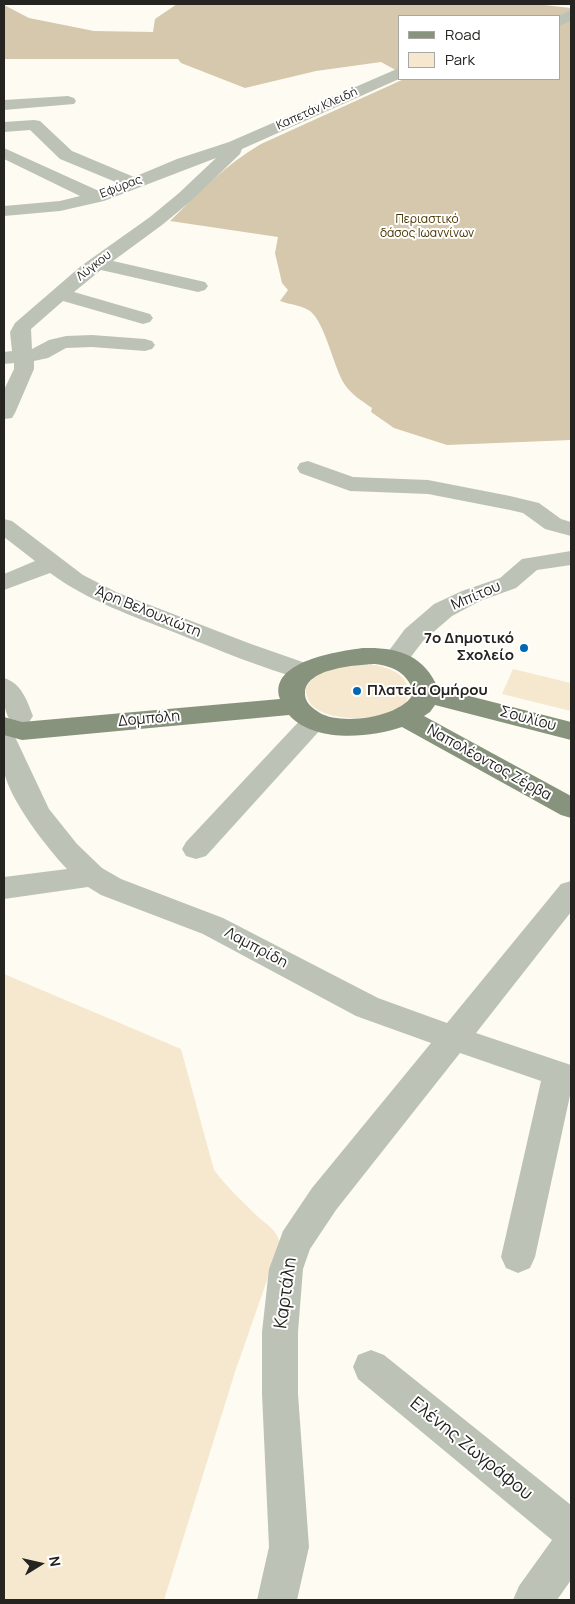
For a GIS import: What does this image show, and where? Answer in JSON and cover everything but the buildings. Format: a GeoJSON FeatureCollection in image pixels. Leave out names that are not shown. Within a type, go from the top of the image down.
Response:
{"type":"FeatureCollection","features":[{"type":"Feature","properties":{"kind":"main road"},"geometry":{"type":"LineString","coordinates":[[376,656],[407,665],[418,674],[425,684],[426,694],[416,710],[406,718],[390,723],[366,726],[335,726],[301,697],[321,664],[345,658],[376,656]]}},
{"type":"Feature","properties":{"kind":"main road","name":"Σουλίου"},"geometry":{"type":"LineString","coordinates":[[426,694],[571,731]]}},
{"type":"Feature","properties":{"kind":"main road","name":"Δομπόλη"},"geometry":{"type":"LineString","coordinates":[[9,722],[22,730],[301,697]]}},
{"type":"Feature","properties":{"kind":"main road","name":"Ναπολέοντος Ζέρβα"},"geometry":{"type":"LineString","coordinates":[[406,718],[571,808]]}},
{"type":"Feature","properties":{"kind":"street"},"geometry":{"type":"LineString","coordinates":[[560,21],[571,15]]}},
{"type":"Feature","properties":{"kind":"street","name":"Καπετάν Κλειδή"},"geometry":{"type":"LineString","coordinates":[[235,146],[398,73]]}},
{"type":"Feature","properties":{"kind":"street"},"geometry":{"type":"LineString","coordinates":[[4,105],[68,102]]}},
{"type":"Feature","properties":{"kind":"street"},"geometry":{"type":"LineString","coordinates":[[4,127],[34,125],[47,140],[66,155],[134,183]]}},
{"type":"Feature","properties":{"kind":"street","name":"Εφύρας"},"geometry":{"type":"LineString","coordinates":[[4,211],[60,206],[98,197],[183,163],[235,146]]}},
{"type":"Feature","properties":{"kind":"street","name":"Λύγκου"},"geometry":{"type":"LineString","coordinates":[[4,413],[25,363],[14,357],[22,327],[97,263],[156,221],[234,150],[235,146]]}},
{"type":"Feature","properties":{"kind":"street"},"geometry":{"type":"LineString","coordinates":[[4,153],[98,197]]}},
{"type":"Feature","properties":{"kind":"street"},"geometry":{"type":"LineString","coordinates":[[97,263],[198,286]]}},
{"type":"Feature","properties":{"kind":"street"},"geometry":{"type":"LineString","coordinates":[[59,294],[143,318]]}},
{"type":"Feature","properties":{"kind":"street"},"geometry":{"type":"LineString","coordinates":[[14,357],[41,354],[56,344],[66,342],[92,341],[145,345]]}},
{"type":"Feature","properties":{"kind":"street"},"geometry":{"type":"LineString","coordinates":[[308,468],[350,484],[428,487],[529,507],[553,524],[571,529]]}},
{"type":"Feature","properties":{"kind":"street","name":"Άρη Βελουχιώτη"},"geometry":{"type":"LineString","coordinates":[[6,531],[75,580],[107,597],[233,646],[301,697]]}},
{"type":"Feature","properties":{"kind":"street","name":"Μπίτου"},"geometry":{"type":"LineString","coordinates":[[395,660],[414,635],[443,610],[472,596],[508,583],[530,564],[571,558]]}},
{"type":"Feature","properties":{"kind":"street"},"geometry":{"type":"LineString","coordinates":[[4,583],[52,563]]}},
{"type":"Feature","properties":{"kind":"street"},"geometry":{"type":"LineString","coordinates":[[4,687],[13,698],[9,722]]}},
{"type":"Feature","properties":{"kind":"street"},"geometry":{"type":"LineString","coordinates":[[196,850],[301,697]]}},
{"type":"Feature","properties":{"kind":"street","name":"Λαμπρίδη"},"geometry":{"type":"LineString","coordinates":[[4,741],[26,791],[39,814],[67,851],[92,876],[111,887],[213,926],[367,1007],[565,1076]]}},
{"type":"Feature","properties":{"kind":"street"},"geometry":{"type":"LineString","coordinates":[[4,888],[92,876]]}},
{"type":"Feature","properties":{"kind":"street","name":"Καρτάλη"},"geometry":{"type":"LineString","coordinates":[[278,1600],[289,1554],[280,1361],[282,1308],[286,1269],[290,1254],[303,1228],[319,1206],[571,892]]}},
{"type":"Feature","properties":{"kind":"street"},"geometry":{"type":"LineString","coordinates":[[518,1257],[565,1076]]}},
{"type":"Feature","properties":{"kind":"street","name":"Ελένης Ζωγράφου"},"geometry":{"type":"LineString","coordinates":[[370,1367],[571,1530]]}},
{"type":"Feature","properties":{"kind":"street"},"geometry":{"type":"LineString","coordinates":[[533,1600],[571,1547]]}},
{"type":"Feature","properties":{"kind":"green space","name":"Περιαστικό δάσος Ιωαννίνων"},"geometry":{"type":"Polygon","coordinates":[[[177,4],[535,4],[571,8],[571,440],[447,445],[394,428],[371,412],[372,408],[354,395],[345,385],[325,335],[310,311],[280,301],[288,290],[282,283],[275,253],[278,237],[170,221],[224,170],[261,144],[402,80],[560,80],[560,15],[398,15],[398,71],[381,62],[316,71],[245,88],[181,63],[178,59],[4,59],[4,5],[29,18],[94,31],[153,32],[155,19],[177,4]]]}},
{"type":"Feature","properties":{"kind":"green space","name":"Πλατεία Ομήρου"},"geometry":{"type":"Polygon","coordinates":[[[367,664],[387,668],[404,679],[409,692],[403,706],[393,712],[379,716],[346,718],[330,715],[317,709],[308,700],[306,688],[317,675],[341,667],[367,664]]]}},
{"type":"Feature","properties":{"kind":"green space"},"geometry":{"type":"Polygon","coordinates":[[[513,669],[571,683],[571,711],[502,694],[513,669]]]}},
{"type":"Feature","properties":{"kind":"green space"},"geometry":{"type":"Polygon","coordinates":[[[4,974],[181,1049],[214,1170],[223,1182],[273,1230],[280,1243],[235,1372],[164,1600],[4,1600],[4,974]]]}},
{"type":"Feature","properties":{"kind":"place","name":"7ο Δημοτικό Σχολείο"},"geometry":{"type":"Point","coordinates":[524,648]}},
{"type":"Feature","properties":{"kind":"place","name":"Πλατεία Ομήρου"},"geometry":{"type":"Point","coordinates":[357,691]}}]}
